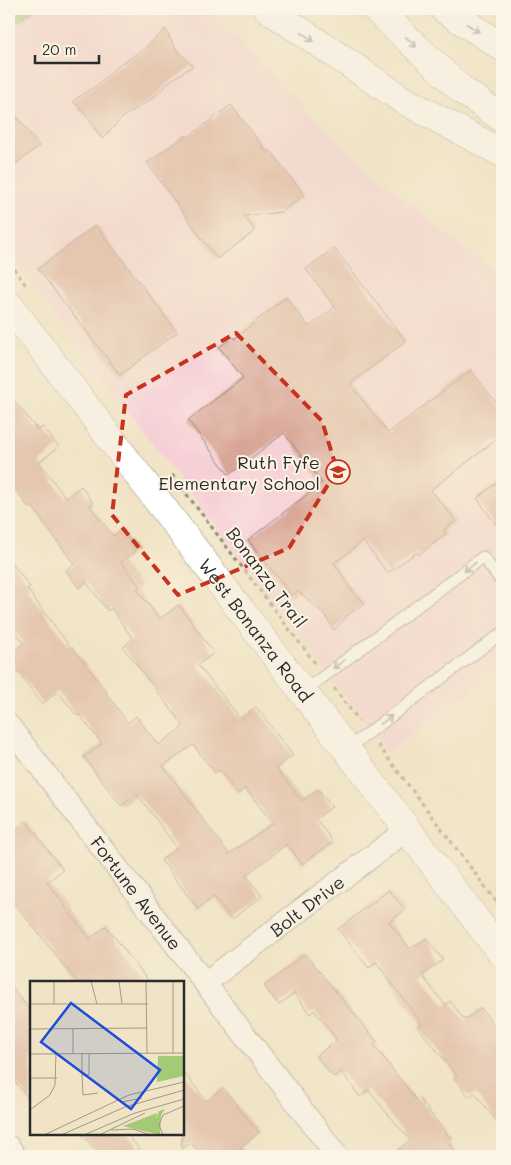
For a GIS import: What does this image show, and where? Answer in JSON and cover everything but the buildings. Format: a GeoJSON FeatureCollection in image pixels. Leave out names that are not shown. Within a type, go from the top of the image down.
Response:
{"type":"FeatureCollection","features":[{"type":"Feature","properties":{"kind":"main road"},"geometry":{"type":"LineString","coordinates":[[268,9],[403,100],[502,153]]}},
{"type":"Feature","properties":{"kind":"main road"},"geometry":{"type":"LineString","coordinates":[[376,9],[463,91],[502,118]]}},
{"type":"Feature","properties":{"kind":"main road"},"geometry":{"type":"LineString","coordinates":[[444,9],[502,47]]}},
{"type":"Feature","properties":{"kind":"main road","name":"West Bonanza Road"},"geometry":{"type":"LineString","coordinates":[[21,299],[303,692],[502,954]]}},
{"type":"Feature","properties":{"kind":"street","name":"Fortune Avenue"},"geometry":{"type":"LineString","coordinates":[[9,726],[337,1156]]}},
{"type":"Feature","properties":{"kind":"street","name":"Bolt Drive"},"geometry":{"type":"LineString","coordinates":[[205,983],[408,829]]}},
{"type":"Feature","properties":{"kind":"street"},"geometry":{"type":"LineString","coordinates":[[9,1148],[15,1156]]}},
{"type":"Feature","properties":{"kind":"lane"},"geometry":{"type":"LineString","coordinates":[[303,692],[483,557],[502,582]]}},
{"type":"Feature","properties":{"kind":"lane"},"geometry":{"type":"LineString","coordinates":[[347,749],[502,634]]}},
{"type":"Feature","properties":{"kind":"path"},"geometry":{"type":"LineString","coordinates":[[9,262],[21,299]]}},
{"type":"Feature","properties":{"kind":"path","name":"Bonanza Trail"},"geometry":{"type":"LineString","coordinates":[[170,473],[502,909]]}},
{"type":"Feature","properties":{"kind":"highlighted area"},"geometry":{"type":"Polygon","coordinates":[[[236,333],[322,421],[337,470],[289,548],[178,595],[112,515],[126,395],[236,333]]]}},
{"type":"Feature","properties":{"kind":"shaded area","name":"Ruth Fyfe Elementary School"},"geometry":{"type":"Polygon","coordinates":[[[9,9],[208,9],[303,106],[386,183],[441,230],[502,277],[502,667],[388,753],[9,255],[9,9]]]}},
{"type":"Feature","properties":{"kind":"green space"},"geometry":{"type":"Polygon","coordinates":[[[9,9],[35,9],[9,28],[9,9]]]}},
{"type":"Feature","properties":{"kind":"place","name":"Ruth Fyfe Elementary School"},"geometry":{"type":"Point","coordinates":[338,472]}}]}
